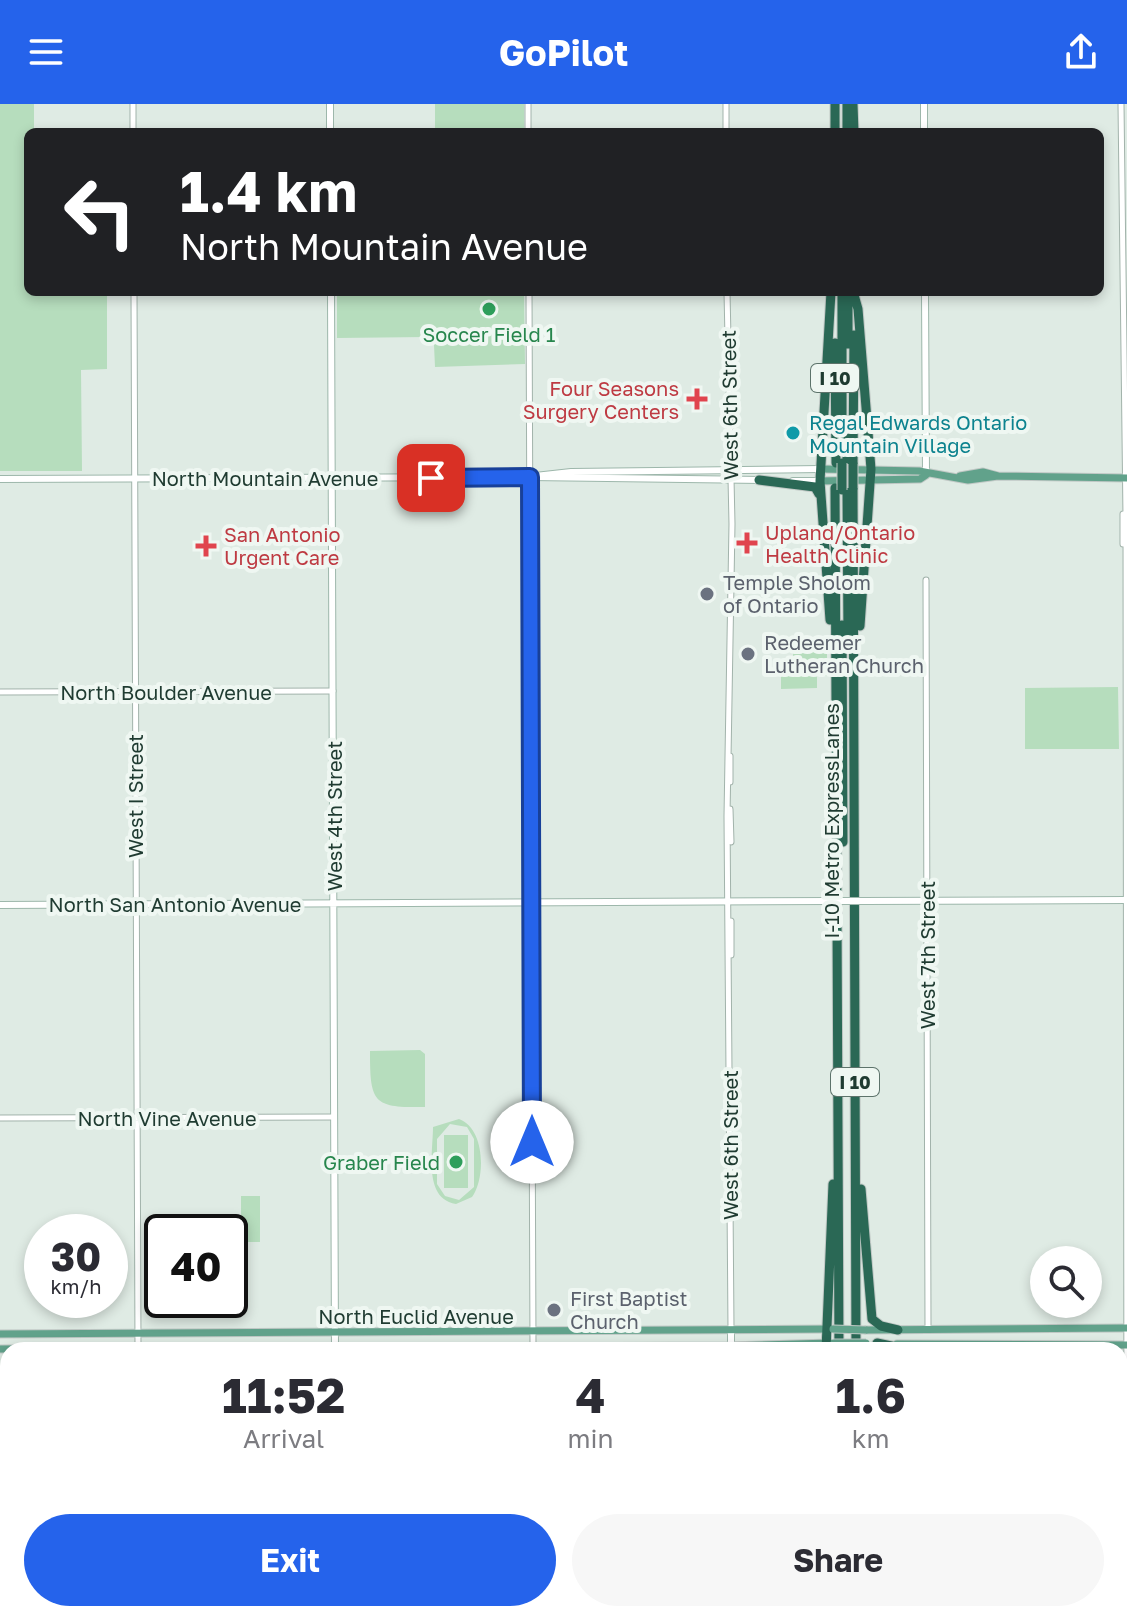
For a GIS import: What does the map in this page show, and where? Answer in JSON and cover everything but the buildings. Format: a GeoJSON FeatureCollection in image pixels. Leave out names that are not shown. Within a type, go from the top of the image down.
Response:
{"type":"FeatureCollection","features":[{"type":"Feature","properties":{"kind":"highway"},"geometry":{"type":"LineString","coordinates":[[838,104],[838,128]]}},
{"type":"Feature","properties":{"kind":"highway"},"geometry":{"type":"LineString","coordinates":[[847,104],[847,128]]}},
{"type":"Feature","properties":{"kind":"highway"},"geometry":{"type":"LineString","coordinates":[[853,104],[854,128]]}},
{"type":"Feature","properties":{"kind":"highway"},"geometry":{"type":"LineString","coordinates":[[833,296],[820,481],[836,684]]}},
{"type":"Feature","properties":{"kind":"highway","name":"I 10"},"geometry":{"type":"LineString","coordinates":[[833,296],[854,607],[855,1140],[861,1332]]}},
{"type":"Feature","properties":{"kind":"highway"},"geometry":{"type":"LineString","coordinates":[[842,296],[844,463]]}},
{"type":"Feature","properties":{"kind":"highway"},"geometry":{"type":"LineString","coordinates":[[835,357],[851,296]]}},
{"type":"Feature","properties":{"kind":"highway","name":"I 10"},"geometry":{"type":"LineString","coordinates":[[834,1342],[839,1154],[836,542],[854,374],[852,296]]}},
{"type":"Feature","properties":{"kind":"highway"},"geometry":{"type":"LineString","coordinates":[[853,296],[858,309],[871,469],[854,713]]}},
{"type":"Feature","properties":{"kind":"highway"},"geometry":{"type":"LineString","coordinates":[[845,328],[854,374]]}},
{"type":"Feature","properties":{"kind":"highway"},"geometry":{"type":"LineString","coordinates":[[759,480],[815,487],[821,498]]}},
{"type":"Feature","properties":{"kind":"highway","name":"I-10 Metro ExpressLanes"},"geometry":{"type":"LineString","coordinates":[[834,1342],[844,489]]}},
{"type":"Feature","properties":{"kind":"highway","name":"I-10 Metro ExpressLanes"},"geometry":{"type":"LineString","coordinates":[[844,489],[862,1342]]}},
{"type":"Feature","properties":{"kind":"highway"},"geometry":{"type":"LineString","coordinates":[[836,542],[842,633]]}},
{"type":"Feature","properties":{"kind":"highway"},"geometry":{"type":"LineString","coordinates":[[848,648],[854,607]]}},
{"type":"Feature","properties":{"kind":"highway"},"geometry":{"type":"LineString","coordinates":[[855,1140],[872,1319],[876,1324],[898,1330]]}},
{"type":"Feature","properties":{"kind":"highway"},"geometry":{"type":"LineString","coordinates":[[833,1342],[829,1330],[833,1178],[839,1154]]}},
{"type":"Feature","properties":{"kind":"highway"},"geometry":{"type":"LineString","coordinates":[[861,1332],[862,1342]]}},
{"type":"Feature","properties":{"kind":"main road"},"geometry":{"type":"LineString","coordinates":[[330,104],[330,128]]}},
{"type":"Feature","properties":{"kind":"main road"},"geometry":{"type":"LineString","coordinates":[[924,104],[924,128]]}},
{"type":"Feature","properties":{"kind":"main road","name":"West 4th Street"},"geometry":{"type":"LineString","coordinates":[[331,296],[335,1342]]}},
{"type":"Feature","properties":{"kind":"main road"},"geometry":{"type":"LineString","coordinates":[[925,296],[926,475]]}},
{"type":"Feature","properties":{"kind":"main road"},"geometry":{"type":"LineString","coordinates":[[821,469],[919,471],[926,475],[960,476],[991,472],[998,476],[1126,476]]}},
{"type":"Feature","properties":{"kind":"main road","name":"North Mountain Avenue"},"geometry":{"type":"LineString","coordinates":[[0,479],[638,479],[821,469]]}},
{"type":"Feature","properties":{"kind":"main road"},"geometry":{"type":"LineString","coordinates":[[624,479],[629,472],[638,479]]}},
{"type":"Feature","properties":{"kind":"main road","name":"North Mountain Avenue"},"geometry":{"type":"LineString","coordinates":[[530,477],[535,473],[629,472],[820,481]]}},
{"type":"Feature","properties":{"kind":"main road"},"geometry":{"type":"LineString","coordinates":[[820,481],[920,479],[926,475]]}},
{"type":"Feature","properties":{"kind":"main road","name":"North San Antonio Avenue"},"geometry":{"type":"LineString","coordinates":[[0,905],[1126,900]]}},
{"type":"Feature","properties":{"kind":"main road","name":"North Euclid Avenue"},"geometry":{"type":"LineString","coordinates":[[0,1334],[138,1333],[335,1342],[533,1342],[633,1331],[1127,1328]]}},
{"type":"Feature","properties":{"kind":"main road"},"geometry":{"type":"LineString","coordinates":[[927,1342],[928,1329]]}},
{"type":"Feature","properties":{"kind":"main road"},"geometry":{"type":"LineString","coordinates":[[731,1330],[731,1342]]}},
{"type":"Feature","properties":{"kind":"main road"},"geometry":{"type":"LineString","coordinates":[[632,1342],[633,1331]]}},
{"type":"Feature","properties":{"kind":"main road","name":"North Euclid Avenue"},"geometry":{"type":"LineString","coordinates":[[335,1342],[533,1342]]}},
{"type":"Feature","properties":{"kind":"street"},"geometry":{"type":"LineString","coordinates":[[133,104],[133,128]]}},
{"type":"Feature","properties":{"kind":"street"},"geometry":{"type":"LineString","coordinates":[[528,104],[528,128]]}},
{"type":"Feature","properties":{"kind":"street"},"geometry":{"type":"LineString","coordinates":[[726,104],[726,128]]}},
{"type":"Feature","properties":{"kind":"street"},"geometry":{"type":"LineString","coordinates":[[1121,104],[1126,476],[1123,528],[1127,1328]]}},
{"type":"Feature","properties":{"kind":"street","name":"West I Street"},"geometry":{"type":"LineString","coordinates":[[134,296],[138,1342]]}},
{"type":"Feature","properties":{"kind":"street"},"geometry":{"type":"LineString","coordinates":[[529,296],[533,1342]]}},
{"type":"Feature","properties":{"kind":"street","name":"West 6th Street"},"geometry":{"type":"LineString","coordinates":[[727,296],[731,1330]]}},
{"type":"Feature","properties":{"kind":"street","name":"West 7th Street"},"geometry":{"type":"LineString","coordinates":[[926,580],[928,1329]]}},
{"type":"Feature","properties":{"kind":"street","name":"North Boulder Avenue"},"geometry":{"type":"LineString","coordinates":[[0,692],[333,691]]}},
{"type":"Feature","properties":{"kind":"street","name":"North Vine Avenue"},"geometry":{"type":"LineString","coordinates":[[0,1118],[334,1117]]}},
{"type":"Feature","properties":{"kind":"green space"},"geometry":{"type":"Polygon","coordinates":[[[0,104],[34,104],[34,128],[24,128],[24,296],[107,296],[107,369],[81,370],[82,471],[0,471],[0,104]]]}},
{"type":"Feature","properties":{"kind":"green space"},"geometry":{"type":"Polygon","coordinates":[[[435,104],[524,104],[524,128],[435,128],[435,104]]]}},
{"type":"Feature","properties":{"kind":"green space"},"geometry":{"type":"Polygon","coordinates":[[[337,296],[524,296],[525,364],[435,367],[434,345],[426,337],[337,338],[337,296]]]}},
{"type":"Feature","properties":{"kind":"green space"},"geometry":{"type":"Polygon","coordinates":[[[790,637],[827,637],[827,676],[817,676],[817,688],[781,689],[781,671],[786,672],[794,660],[790,637]]]}},
{"type":"Feature","properties":{"kind":"green space"},"geometry":{"type":"Polygon","coordinates":[[[1118,687],[1119,749],[1025,749],[1025,688],[1118,687]]]}},
{"type":"Feature","properties":{"kind":"green space"},"geometry":{"type":"Polygon","coordinates":[[[420,1050],[425,1054],[425,1107],[394,1106],[378,1099],[371,1082],[370,1051],[420,1050]]]}},
{"type":"Feature","properties":{"kind":"green space"},"geometry":{"type":"Polygon","coordinates":[[[459,1119],[468,1124],[478,1143],[481,1166],[477,1189],[472,1197],[456,1204],[438,1193],[434,1184],[433,1127],[459,1119]],[[450,1124],[437,1139],[437,1184],[445,1196],[459,1200],[474,1187],[474,1139],[467,1127],[450,1124]]]}},
{"type":"Feature","properties":{"kind":"green space","name":"Graber Field"},"geometry":{"type":"Polygon","coordinates":[[[444,1135],[468,1135],[468,1188],[444,1188],[444,1135]]]}},
{"type":"Feature","properties":{"kind":"green space"},"geometry":{"type":"Polygon","coordinates":[[[241,1196],[260,1196],[260,1242],[248,1242],[248,1214],[241,1214],[241,1196]]]}},
{"type":"Feature","properties":{"kind":"place","name":"Soccer Field 1"},"geometry":{"type":"Point","coordinates":[489,309]}},
{"type":"Feature","properties":{"kind":"place","name":"Four Seasons Surgery Centers"},"geometry":{"type":"Point","coordinates":[697,399]}},
{"type":"Feature","properties":{"kind":"place","name":"Regal Edwards Ontario Mountain Village"},"geometry":{"type":"Point","coordinates":[793,433]}},
{"type":"Feature","properties":{"kind":"place","name":"Upland/Ontario Health Clinic"},"geometry":{"type":"Point","coordinates":[747,543]}},
{"type":"Feature","properties":{"kind":"place","name":"San Antonio Urgent Care"},"geometry":{"type":"Point","coordinates":[206,546]}},
{"type":"Feature","properties":{"kind":"place","name":"Temple Sholom of Ontario"},"geometry":{"type":"Point","coordinates":[707,594]}},
{"type":"Feature","properties":{"kind":"place","name":"Redeemer Lutheran Church"},"geometry":{"type":"Point","coordinates":[748,654]}},
{"type":"Feature","properties":{"kind":"place","name":"Graber Field"},"geometry":{"type":"Point","coordinates":[456,1162]}},
{"type":"Feature","properties":{"kind":"place","name":"First Baptist Church"},"geometry":{"type":"Point","coordinates":[554,1310]}},
{"type":"Feature","properties":{"kind":"route"},"geometry":{"type":"LineString","coordinates":[[431,478],[530,477],[532,1142]]}}]}
